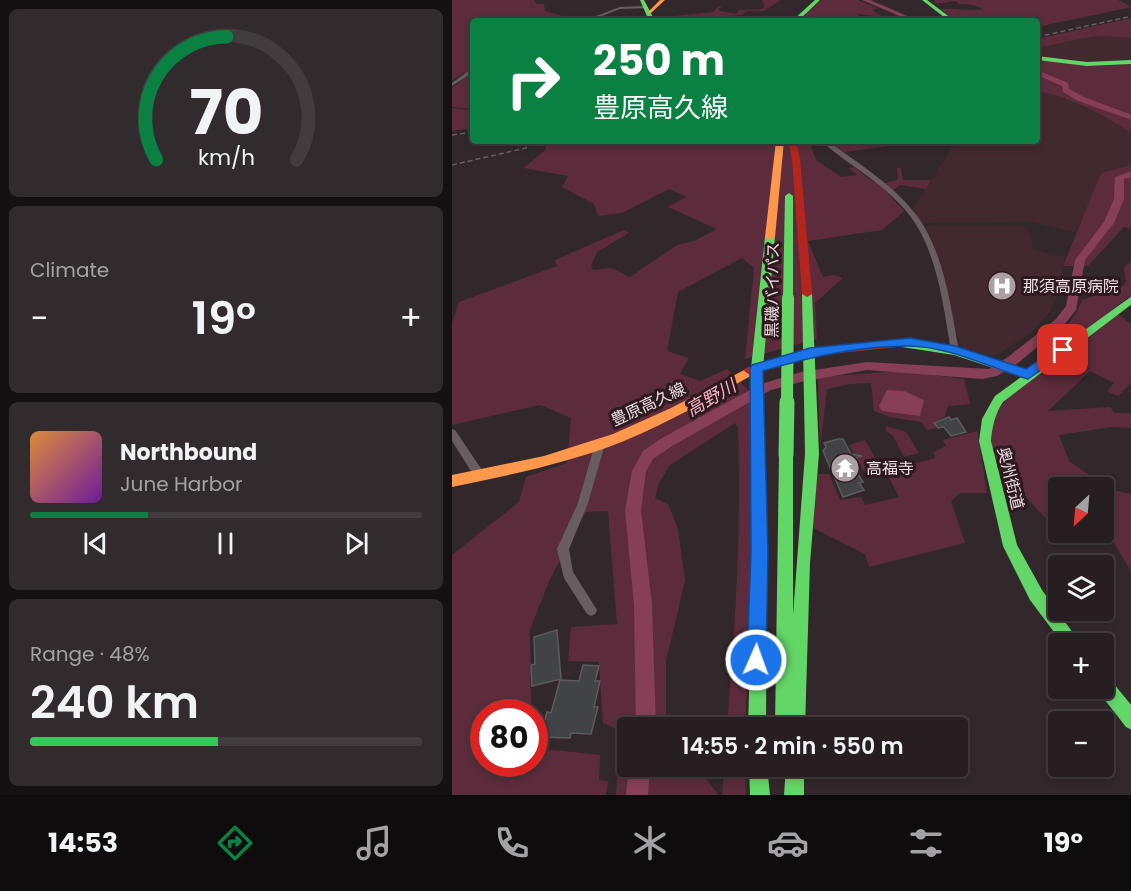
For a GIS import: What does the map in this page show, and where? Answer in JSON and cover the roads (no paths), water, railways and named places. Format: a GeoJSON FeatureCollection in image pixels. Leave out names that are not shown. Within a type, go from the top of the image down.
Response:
{"type":"FeatureCollection","features":[{"type":"Feature","properties":{"kind":"main road"},"geometry":{"type":"LineString","coordinates":[[647,10],[663,0]]}},
{"type":"Feature","properties":{"kind":"main road"},"geometry":{"type":"LineString","coordinates":[[924,0],[948,18]]}},
{"type":"Feature","properties":{"kind":"main road"},"geometry":{"type":"LineString","coordinates":[[791,18],[798,11],[812,4]]}},
{"type":"Feature","properties":{"kind":"main road"},"geometry":{"type":"LineString","coordinates":[[798,18],[812,4]]}},
{"type":"Feature","properties":{"kind":"main road"},"geometry":{"type":"LineString","coordinates":[[802,18],[812,4]]}},
{"type":"Feature","properties":{"kind":"main road"},"geometry":{"type":"LineString","coordinates":[[1040,58],[1086,63],[1132,62]]}},
{"type":"Feature","properties":{"kind":"main road"},"geometry":{"type":"LineString","coordinates":[[757,717],[760,552],[757,368],[780,144]]}},
{"type":"Feature","properties":{"kind":"main road","name":"黒磯バイパス"},"geometry":{"type":"LineString","coordinates":[[784,717],[791,144]]}},
{"type":"Feature","properties":{"kind":"main road"},"geometry":{"type":"LineString","coordinates":[[792,144],[796,159],[810,352],[812,454],[803,563],[796,717]]}},
{"type":"Feature","properties":{"kind":"main road","name":"奥州街道"},"geometry":{"type":"LineString","coordinates":[[1065,633],[1036,595],[1010,546],[985,441],[985,427],[991,410],[1022,372],[1132,299]]}},
{"type":"Feature","properties":{"kind":"main road","name":"豊原高久線"},"geometry":{"type":"LineString","coordinates":[[452,481],[528,466],[600,444],[672,413],[757,368],[810,352],[899,342],[955,351],[1022,372]]}},
{"type":"Feature","properties":{"kind":"main road"},"geometry":{"type":"LineString","coordinates":[[1114,698],[1132,721]]}},
{"type":"Feature","properties":{"kind":"main road"},"geometry":{"type":"LineString","coordinates":[[759,777],[760,795]]}},
{"type":"Feature","properties":{"kind":"main road"},"geometry":{"type":"LineString","coordinates":[[783,795],[784,777]]}},
{"type":"Feature","properties":{"kind":"main road"},"geometry":{"type":"LineString","coordinates":[[794,795],[795,777]]}},
{"type":"Feature","properties":{"kind":"street"},"geometry":{"type":"LineString","coordinates":[[593,18],[620,8],[647,10]]}},
{"type":"Feature","properties":{"kind":"street"},"geometry":{"type":"LineString","coordinates":[[452,85],[470,72]]}},
{"type":"Feature","properties":{"kind":"street"},"geometry":{"type":"LineString","coordinates":[[828,144],[894,197],[921,228],[942,293],[955,351]]}},
{"type":"Feature","properties":{"kind":"street"},"geometry":{"type":"LineString","coordinates":[[452,433],[480,476]]}},
{"type":"Feature","properties":{"kind":"street"},"geometry":{"type":"LineString","coordinates":[[591,610],[568,574],[563,549],[583,503],[600,444]]}},
{"type":"Feature","properties":{"kind":"waterway","name":"高野川"},"geometry":{"type":"LineString","coordinates":[[865,0],[909,18]]}},
{"type":"Feature","properties":{"kind":"waterway","name":"高野川"},"geometry":{"type":"LineString","coordinates":[[1040,73],[1065,85],[1066,90],[1081,99],[1132,118]]}},
{"type":"Feature","properties":{"kind":"waterway","name":"高野川"},"geometry":{"type":"LineString","coordinates":[[646,717],[643,605],[633,510],[639,471],[648,455],[766,387],[801,377],[867,366],[992,373],[1013,360],[1060,322],[1072,307],[1080,260],[1109,223],[1119,199],[1120,177],[1132,174]]}},
{"type":"Feature","properties":{"kind":"waterway","name":"高野川"},"geometry":{"type":"LineString","coordinates":[[637,795],[639,777]]}},
{"type":"Feature","properties":{"kind":"railway"},"geometry":{"type":"LineString","coordinates":[[1040,36],[1132,16]]}},
{"type":"Feature","properties":{"kind":"railway"},"geometry":{"type":"LineString","coordinates":[[452,135],[470,132]]}},
{"type":"Feature","properties":{"kind":"railway"},"geometry":{"type":"LineString","coordinates":[[452,165],[530,147]]}},
{"type":"Feature","properties":{"kind":"place","name":"那須高原病院"},"geometry":{"type":"Point","coordinates":[1002,286]}},
{"type":"Feature","properties":{"kind":"place","name":"高福寺"},"geometry":{"type":"Point","coordinates":[845,468]}}]}
